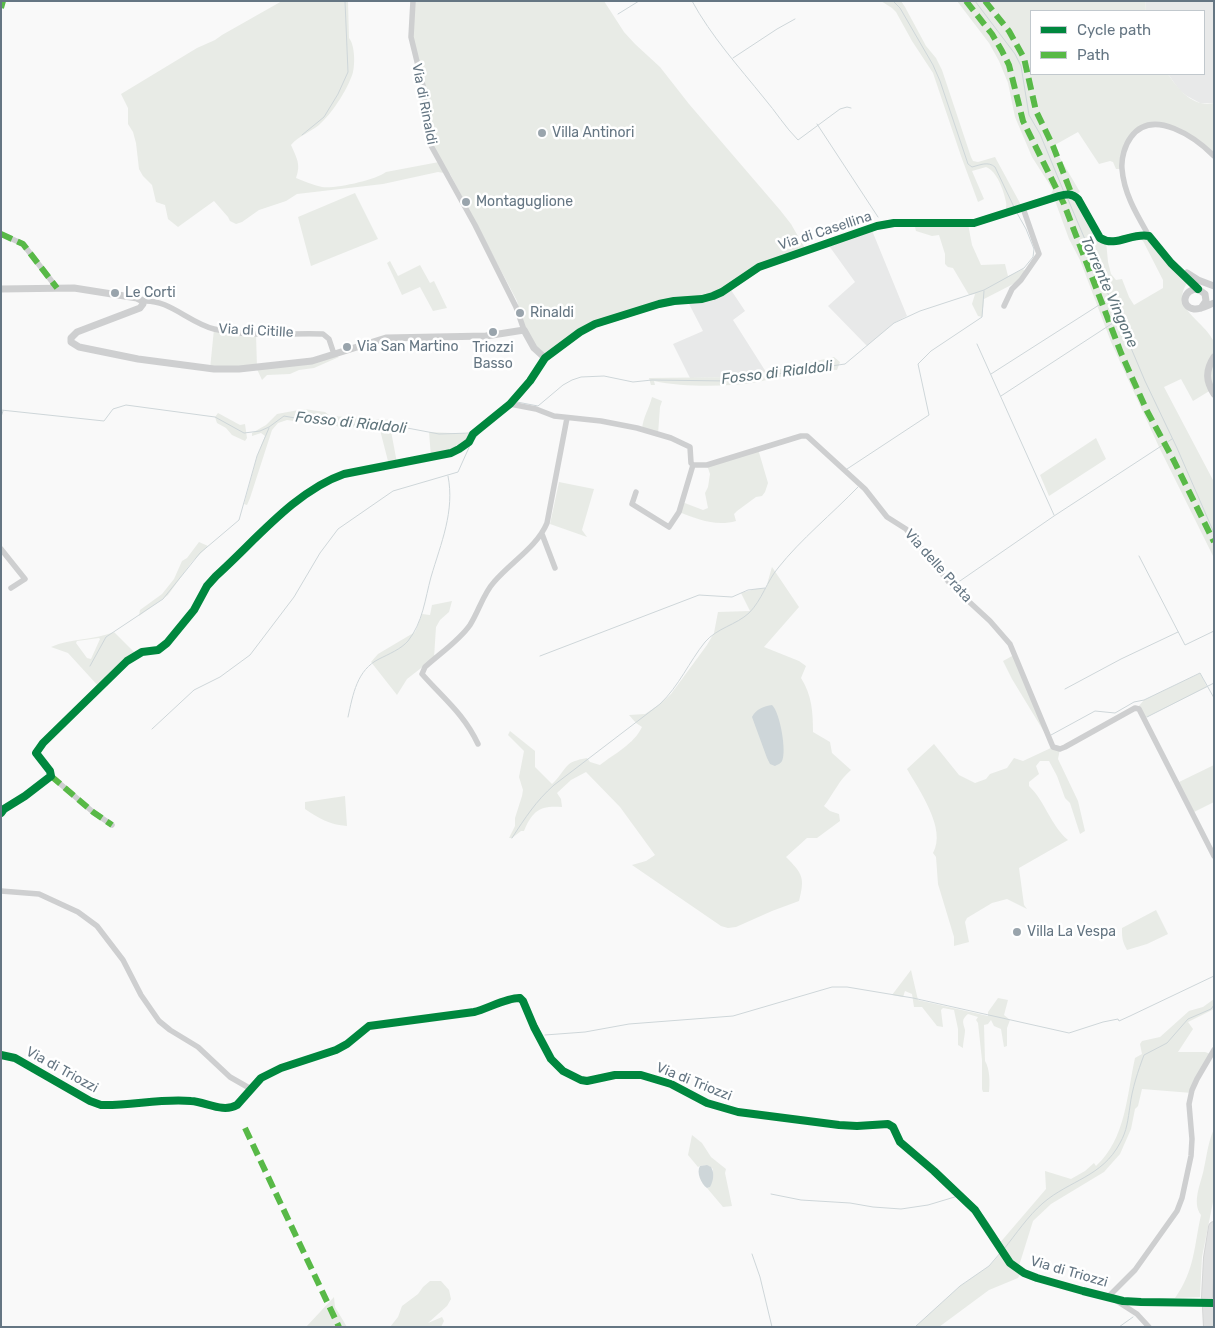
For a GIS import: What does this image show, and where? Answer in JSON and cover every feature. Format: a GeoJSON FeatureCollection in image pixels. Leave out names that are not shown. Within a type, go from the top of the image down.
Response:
{"type":"FeatureCollection","features":[{"type":"Feature","properties":{"kind":"highway"},"geometry":{"type":"LineString","coordinates":[[1209,1327],[1209,1258],[1214,1228]]}},
{"type":"Feature","properties":{"kind":"street","name":"Via di Rinaldi"},"geometry":{"type":"LineString","coordinates":[[413,1],[412,37],[423,86],[429,142],[475,225],[516,306],[524,330],[534,348],[545,358]]}},
{"type":"Feature","properties":{"kind":"street"},"geometry":{"type":"LineString","coordinates":[[1213,295],[1201,290],[1181,272],[1149,236],[1130,201],[1123,173],[1123,155],[1133,135],[1146,126],[1155,125],[1165,126],[1191,137],[1214,156]]}},
{"type":"Feature","properties":{"kind":"street","name":"Via di Casellina"},"geometry":{"type":"LineString","coordinates":[[545,358],[580,332],[596,324],[659,304],[713,296],[759,267],[877,226],[894,223],[974,223],[1059,196],[1072,195],[1078,199],[1095,232],[1103,240],[1113,242],[1140,235],[1149,236]]}},
{"type":"Feature","properties":{"kind":"street"},"geometry":{"type":"LineString","coordinates":[[1004,306],[1012,289],[1021,280],[1039,254],[1022,209]]}},
{"type":"Feature","properties":{"kind":"street"},"geometry":{"type":"LineString","coordinates":[[1,234],[23,244],[57,288]]}},
{"type":"Feature","properties":{"kind":"street"},"geometry":{"type":"LineString","coordinates":[[1171,262],[1198,280],[1214,286]]}},
{"type":"Feature","properties":{"kind":"street"},"geometry":{"type":"LineString","coordinates":[[1181,272],[1189,284],[1190,290],[1185,298],[1187,304],[1192,309],[1214,303]]}},
{"type":"Feature","properties":{"kind":"street"},"geometry":{"type":"LineString","coordinates":[[1,289],[74,288],[137,298],[143,301],[140,308],[77,332],[71,338],[71,342],[79,347],[138,359],[214,369],[239,369],[312,360],[386,338],[486,336],[524,330]]}},
{"type":"Feature","properties":{"kind":"street"},"geometry":{"type":"LineString","coordinates":[[1190,290],[1201,290]]}},
{"type":"Feature","properties":{"kind":"street"},"geometry":{"type":"LineString","coordinates":[[1201,290],[1206,300],[1201,308]]}},
{"type":"Feature","properties":{"kind":"street","name":"Via di Citille"},"geometry":{"type":"LineString","coordinates":[[143,301],[157,302],[202,325],[214,329],[256,334],[323,334],[328,339],[334,354]]}},
{"type":"Feature","properties":{"kind":"street"},"geometry":{"type":"LineString","coordinates":[[1214,357],[1207,375],[1214,394]]}},
{"type":"Feature","properties":{"kind":"street"},"geometry":{"type":"LineString","coordinates":[[112,825],[93,812],[51,776],[50,771],[37,756],[38,749],[127,661],[142,652],[158,650],[167,643],[194,610],[216,576],[295,503],[332,478],[344,474],[451,453],[459,449],[510,404],[530,381],[545,358]]}},
{"type":"Feature","properties":{"kind":"street"},"geometry":{"type":"LineString","coordinates":[[510,404],[536,409],[554,416],[601,421],[637,428],[671,438],[690,447],[691,463],[693,466],[679,512],[669,527],[632,504],[636,492]]}},
{"type":"Feature","properties":{"kind":"street"},"geometry":{"type":"LineString","coordinates":[[478,744],[461,715],[422,674],[422,670],[466,630],[481,606],[485,594],[492,583],[542,534],[547,523],[567,418]]}},
{"type":"Feature","properties":{"kind":"street","name":"Via delle Prata"},"geometry":{"type":"LineString","coordinates":[[693,466],[707,465],[801,436],[807,436],[812,439],[865,489],[887,517],[906,529],[952,586],[990,620],[1010,644],[1052,746],[1060,749],[1065,747],[1135,708],[1139,709],[1214,856]]}},
{"type":"Feature","properties":{"kind":"street"},"geometry":{"type":"LineString","coordinates":[[542,534],[555,568]]}},
{"type":"Feature","properties":{"kind":"street"},"geometry":{"type":"LineString","coordinates":[[1,549],[25,579],[11,588]]}},
{"type":"Feature","properties":{"kind":"street"},"geometry":{"type":"LineString","coordinates":[[1,813],[51,776]]}},
{"type":"Feature","properties":{"kind":"street"},"geometry":{"type":"LineString","coordinates":[[1,891],[38,894],[78,912],[97,926],[123,960],[141,995],[159,1021],[170,1030],[198,1046],[230,1077],[251,1089]]}},
{"type":"Feature","properties":{"kind":"street","name":"Via di Triozzi"},"geometry":{"type":"LineString","coordinates":[[1,1054],[15,1058],[90,1101],[101,1105],[177,1100],[232,1108],[237,1105],[261,1078],[282,1068],[336,1050],[347,1044],[368,1026],[474,1012],[514,998],[520,998],[551,1059],[563,1071],[581,1080],[587,1081],[616,1075],[641,1075],[671,1084],[707,1103],[738,1112],[839,1125],[888,1124],[893,1127],[900,1142],[975,1210],[1010,1263],[1024,1273],[1123,1301],[1210,1303]]}},
{"type":"Feature","properties":{"kind":"street"},"geometry":{"type":"LineString","coordinates":[[1150,1327],[1138,1315],[1109,1296],[1135,1270],[1177,1211],[1182,1198],[1191,1156],[1192,1139],[1189,1104],[1197,1079],[1214,1050]]}},
{"type":"Feature","properties":{"kind":"shaded area"},"geometry":{"type":"Polygon","coordinates":[[[282,1],[348,1],[349,38],[354,55],[354,69],[351,78],[336,106],[319,125],[298,138],[291,145],[297,158],[296,178],[322,187],[336,187],[365,181],[386,172],[439,162],[429,142],[423,86],[411,37],[413,1],[604,1],[624,32],[660,67],[689,104],[780,210],[791,224],[806,250],[775,261],[722,292],[674,301],[595,324],[545,358],[524,330],[517,301],[450,174],[438,172],[383,184],[297,194],[286,201],[259,210],[236,224],[230,221],[214,201],[178,227],[168,219],[165,205],[156,202],[152,185],[139,169],[136,143],[133,132],[128,124],[128,108],[121,94],[197,48],[215,40],[282,1]]]}},
{"type":"Feature","properties":{"kind":"shaded area"},"geometry":{"type":"Polygon","coordinates":[[[881,1],[901,1],[926,46],[936,58],[942,70],[973,161],[978,162],[995,157],[1021,205],[1051,194],[1053,190],[1032,157],[1015,117],[1008,83],[999,61],[989,43],[957,1],[1145,1],[1146,10],[1030,10],[1030,75],[1169,75],[1176,86],[1193,100],[1206,104],[1214,103],[1214,156],[1202,145],[1167,126],[1144,127],[1128,141],[1122,169],[1116,169],[1113,162],[1110,161],[1099,164],[1078,132],[1053,146],[1080,192],[1074,195],[1106,241],[1111,274],[1116,280],[1122,279],[1134,305],[1163,288],[1163,280],[1140,238],[1146,235],[1188,282],[1183,291],[1182,299],[1185,306],[1213,340],[1214,394],[1211,390],[1193,401],[1181,379],[1164,387],[1214,482],[1214,558],[1159,447],[1111,342],[1054,198],[1007,213],[1002,187],[990,169],[986,167],[972,171],[984,199],[978,202],[933,73],[892,8],[881,1]]]}},
{"type":"Feature","properties":{"kind":"shaded area"},"geometry":{"type":"Polygon","coordinates":[[[1145,1],[1214,1],[1214,103],[1200,103],[1187,96],[1180,91],[1169,75],[1205,75],[1205,10],[1146,10],[1145,1]]]}},
{"type":"Feature","properties":{"kind":"shaded area"},"geometry":{"type":"Polygon","coordinates":[[[355,193],[378,239],[311,266],[298,217],[355,193]]]}},
{"type":"Feature","properties":{"kind":"shaded area"},"geometry":{"type":"Polygon","coordinates":[[[914,223],[968,224],[972,245],[981,265],[1005,264],[1008,276],[1023,269],[1026,273],[1021,280],[984,299],[982,317],[978,316],[972,304],[975,294],[969,295],[953,268],[945,264],[945,254],[939,235],[932,236],[916,231],[914,223]]]}},
{"type":"Feature","properties":{"kind":"shaded area"},"geometry":{"type":"Polygon","coordinates":[[[871,228],[907,316],[894,323],[867,346],[828,306],[855,282],[827,243],[871,228]]]}},
{"type":"Feature","properties":{"kind":"shaded area"},"geometry":{"type":"Polygon","coordinates":[[[390,261],[398,276],[420,265],[430,283],[434,281],[447,308],[433,311],[420,287],[402,295],[387,263],[390,261]]]}},
{"type":"Feature","properties":{"kind":"shaded area"},"geometry":{"type":"Polygon","coordinates":[[[729,287],[745,311],[733,320],[766,372],[736,377],[690,378],[673,344],[703,331],[687,300],[729,287]]]}},
{"type":"Feature","properties":{"kind":"shaded area"},"geometry":{"type":"Polygon","coordinates":[[[214,329],[256,334],[257,367],[334,354],[339,357],[314,368],[299,370],[290,374],[267,375],[262,380],[256,367],[210,369],[214,329]]]}},
{"type":"Feature","properties":{"kind":"shaded area"},"geometry":{"type":"Polygon","coordinates":[[[834,357],[840,362],[837,370],[822,369],[796,374],[791,371],[788,372],[787,376],[752,383],[716,386],[654,381],[655,385],[651,385],[649,378],[736,377],[834,357]]]}},
{"type":"Feature","properties":{"kind":"shaded area"},"geometry":{"type":"Polygon","coordinates":[[[652,397],[662,401],[658,434],[642,429],[652,397]]]}},
{"type":"Feature","properties":{"kind":"shaded area"},"geometry":{"type":"Polygon","coordinates":[[[304,409],[325,412],[333,418],[334,416],[346,417],[347,420],[350,418],[393,420],[395,426],[391,431],[397,463],[389,465],[380,430],[360,426],[341,428],[324,420],[305,418],[294,421],[287,420],[278,423],[272,430],[250,498],[247,505],[244,504],[257,456],[265,436],[261,433],[252,436],[252,433],[266,425],[277,414],[304,409]]]}},
{"type":"Feature","properties":{"kind":"shaded area"},"geometry":{"type":"Polygon","coordinates":[[[218,413],[240,425],[245,424],[247,438],[245,441],[232,435],[226,428],[217,423],[215,417],[218,413]]]}},
{"type":"Feature","properties":{"kind":"shaded area"},"geometry":{"type":"Polygon","coordinates":[[[429,432],[473,434],[459,449],[431,457],[429,432]]]}},
{"type":"Feature","properties":{"kind":"shaded area"},"geometry":{"type":"Polygon","coordinates":[[[1096,438],[1106,459],[1049,496],[1040,475],[1096,438]]]}},
{"type":"Feature","properties":{"kind":"shaded area"},"geometry":{"type":"Polygon","coordinates":[[[758,449],[768,483],[762,496],[756,497],[734,514],[736,521],[714,523],[679,512],[682,502],[703,510],[708,508],[705,493],[710,474],[707,465],[758,449]]]}},
{"type":"Feature","properties":{"kind":"shaded area"},"geometry":{"type":"Polygon","coordinates":[[[559,482],[594,489],[582,530],[587,537],[550,524],[559,482]]]}},
{"type":"Feature","properties":{"kind":"shaded area"},"geometry":{"type":"Polygon","coordinates":[[[199,542],[208,546],[191,563],[168,595],[139,616],[140,610],[162,594],[174,579],[182,561],[187,558],[199,542]]]}},
{"type":"Feature","properties":{"kind":"shaded area"},"geometry":{"type":"Polygon","coordinates":[[[772,567],[799,607],[764,647],[799,661],[806,666],[801,678],[808,691],[811,704],[813,732],[830,742],[832,753],[851,770],[840,782],[824,806],[830,811],[839,814],[840,821],[817,838],[807,838],[786,857],[801,877],[802,887],[799,901],[736,927],[728,928],[721,926],[632,865],[646,861],[655,855],[620,807],[586,772],[571,780],[557,793],[561,799],[562,807],[542,808],[530,819],[524,831],[509,838],[515,826],[515,818],[522,796],[523,790],[519,777],[524,751],[508,735],[510,731],[535,751],[535,767],[552,784],[568,765],[574,761],[587,758],[590,762],[600,765],[629,744],[642,727],[629,715],[645,714],[671,694],[714,633],[718,612],[750,611],[741,593],[766,588],[772,567]]]}},
{"type":"Feature","properties":{"kind":"shaded area"},"geometry":{"type":"Polygon","coordinates":[[[452,601],[449,612],[440,620],[436,627],[434,658],[407,679],[397,695],[371,662],[378,654],[415,632],[422,614],[430,615],[432,605],[452,601]]]}},
{"type":"Feature","properties":{"kind":"shaded area"},"geometry":{"type":"Polygon","coordinates":[[[114,632],[136,654],[100,688],[68,653],[51,647],[67,642],[114,632]],[[100,639],[77,641],[76,643],[87,658],[91,659],[100,639]]]}},
{"type":"Feature","properties":{"kind":"shaded area"},"geometry":{"type":"Polygon","coordinates":[[[1014,655],[1049,740],[1003,661],[1014,655]]]}},
{"type":"Feature","properties":{"kind":"shaded area"},"geometry":{"type":"Polygon","coordinates":[[[1200,673],[1207,687],[1147,717],[1144,717],[1137,708],[1144,700],[1200,673]]]}},
{"type":"Feature","properties":{"kind":"shaded area"},"geometry":{"type":"Polygon","coordinates":[[[772,705],[778,715],[784,749],[782,761],[775,766],[770,764],[767,758],[752,717],[761,708],[772,705]]]}},
{"type":"Feature","properties":{"kind":"shaded area"},"geometry":{"type":"Polygon","coordinates":[[[934,744],[959,775],[975,783],[986,779],[990,774],[1007,768],[1014,758],[1023,761],[1053,747],[1060,749],[1058,759],[1078,801],[1085,831],[1080,834],[1070,803],[1065,798],[1049,761],[1040,761],[1036,766],[1039,774],[1029,782],[1029,786],[1035,792],[1057,828],[1068,840],[1019,868],[1024,905],[1027,909],[1007,899],[992,903],[967,918],[965,922],[969,942],[954,946],[954,937],[938,884],[936,857],[933,853],[937,833],[934,821],[924,798],[907,769],[934,744]]]}},
{"type":"Feature","properties":{"kind":"shaded area"},"geometry":{"type":"Polygon","coordinates":[[[1214,765],[1214,802],[1192,813],[1177,783],[1214,765]]]}},
{"type":"Feature","properties":{"kind":"shaded area"},"geometry":{"type":"Polygon","coordinates":[[[345,796],[347,826],[324,820],[305,809],[305,802],[345,796]]]}},
{"type":"Feature","properties":{"kind":"shaded area"},"geometry":{"type":"Polygon","coordinates":[[[1156,910],[1168,934],[1147,944],[1127,950],[1124,944],[1122,928],[1156,910]]]}},
{"type":"Feature","properties":{"kind":"shaded area"},"geometry":{"type":"Polygon","coordinates":[[[911,970],[918,1000],[988,1016],[988,1012],[998,998],[1008,1000],[1004,1015],[1010,1020],[1007,1028],[1007,1046],[1004,1047],[1001,1029],[994,1026],[991,1020],[988,1024],[984,1025],[985,1061],[989,1072],[989,1092],[983,1092],[982,1089],[982,1060],[978,1023],[976,1020],[978,1017],[968,1014],[963,1020],[965,1030],[963,1048],[958,1045],[958,1029],[954,1010],[943,1008],[941,1010],[943,1027],[937,1026],[922,1007],[914,1007],[912,994],[905,991],[903,997],[892,995],[911,970]]]}},
{"type":"Feature","properties":{"kind":"shaded area"},"geometry":{"type":"Polygon","coordinates":[[[1214,999],[1214,1009],[1188,1022],[1193,1029],[1178,1052],[1205,1052],[1211,1054],[1192,1093],[1142,1089],[1131,1129],[1120,1154],[1104,1172],[1051,1204],[1033,1221],[1018,1269],[1022,1271],[1018,1278],[989,1290],[939,1327],[915,1327],[960,1286],[989,1266],[1001,1253],[998,1245],[1046,1189],[1045,1171],[1071,1179],[1094,1163],[1096,1166],[1114,1143],[1124,1115],[1135,1058],[1142,1054],[1140,1044],[1142,1041],[1160,1037],[1189,1011],[1203,1007],[1214,999]]]}},
{"type":"Feature","properties":{"kind":"shaded area"},"geometry":{"type":"Polygon","coordinates":[[[1214,1129],[1214,1197],[1202,1257],[1200,1297],[1175,1298],[1187,1278],[1193,1258],[1201,1215],[1198,1210],[1197,1198],[1214,1129]]]}},
{"type":"Feature","properties":{"kind":"shaded area"},"geometry":{"type":"Polygon","coordinates":[[[692,1135],[702,1143],[711,1157],[726,1169],[725,1173],[732,1206],[723,1207],[707,1188],[710,1187],[713,1169],[707,1166],[698,1167],[688,1155],[692,1135]]]}},
{"type":"Feature","properties":{"kind":"shaded area"},"geometry":{"type":"Polygon","coordinates":[[[707,1165],[712,1169],[713,1180],[710,1187],[707,1188],[701,1181],[699,1169],[700,1166],[707,1165]]]}},
{"type":"Feature","properties":{"kind":"shaded area"},"geometry":{"type":"Polygon","coordinates":[[[430,1281],[441,1281],[449,1290],[451,1299],[447,1306],[428,1323],[442,1317],[444,1321],[441,1327],[390,1327],[398,1317],[402,1306],[418,1294],[430,1281]]]}},
{"type":"Feature","properties":{"kind":"shaded area"},"geometry":{"type":"Polygon","coordinates":[[[334,1297],[335,1307],[347,1327],[306,1327],[334,1297]]]}},
{"type":"Feature","properties":{"kind":"waterway"},"geometry":{"type":"LineString","coordinates":[[302,135],[324,117],[338,94],[348,72],[345,1]]}},
{"type":"Feature","properties":{"kind":"waterway"},"geometry":{"type":"LineString","coordinates":[[618,14],[639,1]]}},
{"type":"Feature","properties":{"kind":"waterway"},"geometry":{"type":"LineString","coordinates":[[692,1],[726,51],[798,140],[840,109],[851,108]]}},
{"type":"Feature","properties":{"kind":"waterway","name":"Fosso di Rialdoli"},"geometry":{"type":"LineString","coordinates":[[893,1],[900,8],[933,65],[968,164],[972,167],[987,164],[995,167],[1014,207]]}},
{"type":"Feature","properties":{"kind":"waterway","name":"Torrente Vingone"},"geometry":{"type":"LineString","coordinates":[[975,1],[1015,54],[1021,66],[1029,115],[1040,134],[1064,192]]}},
{"type":"Feature","properties":{"kind":"waterway"},"geometry":{"type":"LineString","coordinates":[[733,58],[795,19]]}},
{"type":"Feature","properties":{"kind":"waterway"},"geometry":{"type":"LineString","coordinates":[[817,124],[878,217]]}},
{"type":"Feature","properties":{"kind":"waterway","name":"Torrente Vingone"},"geometry":{"type":"LineString","coordinates":[[1067,197],[1145,381],[1214,533]]}},
{"type":"Feature","properties":{"kind":"waterway","name":"Fosso di Rialdoli"},"geometry":{"type":"LineString","coordinates":[[517,402],[538,406],[563,385],[581,377],[604,376],[633,382],[652,380],[729,381],[845,364],[894,323],[920,311],[984,290],[1024,268],[1033,257],[1034,249],[1017,213]]}},
{"type":"Feature","properties":{"kind":"waterway"},"geometry":{"type":"LineString","coordinates":[[847,469],[929,415],[918,364],[931,351],[982,317],[984,291]]}},
{"type":"Feature","properties":{"kind":"waterway"},"geometry":{"type":"LineString","coordinates":[[991,374],[1110,298]]}},
{"type":"Feature","properties":{"kind":"waterway"},"geometry":{"type":"LineString","coordinates":[[1001,396],[1119,319]]}},
{"type":"Feature","properties":{"kind":"waterway"},"geometry":{"type":"LineString","coordinates":[[977,344],[1054,515]]}},
{"type":"Feature","properties":{"kind":"waterway","name":"Fosso di Rialdoli"},"geometry":{"type":"LineString","coordinates":[[1,410],[104,421],[113,409],[126,405],[215,417],[244,433],[260,431],[284,416],[295,418],[317,416],[345,425],[386,424],[439,434],[471,433]]}},
{"type":"Feature","properties":{"kind":"waterway"},"geometry":{"type":"LineString","coordinates":[[1,417],[3,411]]}},
{"type":"Feature","properties":{"kind":"waterway"},"geometry":{"type":"LineString","coordinates":[[90,666],[106,637],[163,599],[200,553],[239,520],[257,456],[269,428]]}},
{"type":"Feature","properties":{"kind":"waterway"},"geometry":{"type":"LineString","coordinates":[[152,729],[194,690],[220,677],[250,655],[294,597],[320,553],[338,529],[393,491],[458,472],[471,443],[483,429]]}},
{"type":"Feature","properties":{"kind":"waterway"},"geometry":{"type":"LineString","coordinates":[[957,583],[1054,516],[1172,439]]}},
{"type":"Feature","properties":{"kind":"waterway"},"geometry":{"type":"LineString","coordinates":[[348,717],[357,684],[366,669],[405,644],[417,626],[446,527],[450,502],[448,476]]}},
{"type":"Feature","properties":{"kind":"waterway"},"geometry":{"type":"LineString","coordinates":[[512,838],[536,804],[554,785],[667,697],[705,642],[715,633],[749,613],[774,573],[787,557],[858,487]]}},
{"type":"Feature","properties":{"kind":"waterway"},"geometry":{"type":"LineString","coordinates":[[1139,556],[1185,645],[1214,631]]}},
{"type":"Feature","properties":{"kind":"waterway"},"geometry":{"type":"LineString","coordinates":[[540,656],[699,595],[732,597],[748,590],[765,588]]}},
{"type":"Feature","properties":{"kind":"waterway"},"geometry":{"type":"LineString","coordinates":[[1065,689],[1121,659],[1178,632]]}},
{"type":"Feature","properties":{"kind":"waterway"},"geometry":{"type":"LineString","coordinates":[[1051,735],[1095,711],[1115,713],[1134,702],[1144,700],[1200,673],[1214,698]]}},
{"type":"Feature","properties":{"kind":"waterway"},"geometry":{"type":"LineString","coordinates":[[1147,717],[1214,683]]}},
{"type":"Feature","properties":{"kind":"waterway"},"geometry":{"type":"LineString","coordinates":[[545,1035],[585,1032],[629,1024],[733,1016],[832,987],[847,987],[913,998],[1069,1033],[1103,1022],[1118,1019],[1119,1021],[1214,976]]}},
{"type":"Feature","properties":{"kind":"waterway"},"geometry":{"type":"LineString","coordinates":[[1004,1249],[1027,1219],[1043,1203],[1053,1195],[1095,1171],[1113,1154],[1126,1129],[1137,1074],[1144,1055],[1167,1043],[1188,1019],[1211,1009],[1214,1005]]}},
{"type":"Feature","properties":{"kind":"waterway"},"geometry":{"type":"LineString","coordinates":[[771,1194],[801,1200],[901,1209],[928,1205],[958,1196]]}},
{"type":"Feature","properties":{"kind":"waterway"},"geometry":{"type":"LineString","coordinates":[[965,1196],[982,1214],[1004,1248]]}},
{"type":"Feature","properties":{"kind":"waterway"},"geometry":{"type":"LineString","coordinates":[[915,1327],[960,1286],[989,1266],[1001,1252]]}},
{"type":"Feature","properties":{"kind":"waterway"},"geometry":{"type":"LineString","coordinates":[[752,1254],[760,1277],[772,1327]]}},
{"type":"Feature","properties":{"kind":"waterway"},"geometry":{"type":"LineString","coordinates":[[1119,1327],[1133,1317]]}},
{"type":"Feature","properties":{"kind":"marked path"},"geometry":{"type":"LineString","coordinates":[[1,8],[3,1]]}},
{"type":"Feature","properties":{"kind":"marked path"},"geometry":{"type":"LineString","coordinates":[[966,1],[992,34],[1009,65],[1023,121],[1064,204],[1121,353],[1147,411],[1214,542]]}},
{"type":"Feature","properties":{"kind":"marked path"},"geometry":{"type":"LineString","coordinates":[[985,1],[1009,31],[1024,58],[1036,111],[1053,146],[1072,195]]}},
{"type":"Feature","properties":{"kind":"marked path"},"geometry":{"type":"LineString","coordinates":[[1,234],[23,244],[57,288]]}},
{"type":"Feature","properties":{"kind":"marked path"},"geometry":{"type":"LineString","coordinates":[[51,776],[93,812],[112,825]]}},
{"type":"Feature","properties":{"kind":"marked path"},"geometry":{"type":"LineString","coordinates":[[245,1128],[339,1327]]}},
{"type":"Feature","properties":{"kind":"cycle path"},"geometry":{"type":"LineString","coordinates":[[1,813],[51,776],[50,771],[36,753],[43,743],[127,661],[142,652],[158,650],[167,643],[194,610],[207,586],[276,518],[309,492],[344,474],[451,453],[459,449],[469,442],[473,434],[510,404],[530,381],[545,358],[580,332],[595,324],[659,304],[713,296],[759,267],[877,226],[894,223],[974,223],[1067,194],[1078,199],[1100,238],[1106,241],[1118,241],[1136,236],[1149,236],[1171,263],[1198,289]]}},
{"type":"Feature","properties":{"kind":"cycle path"},"geometry":{"type":"LineString","coordinates":[[1,1055],[15,1058],[90,1101],[101,1105],[180,1100],[226,1108],[237,1105],[261,1078],[281,1068],[336,1050],[347,1044],[369,1026],[474,1012],[510,999],[520,998],[551,1059],[563,1071],[581,1080],[587,1081],[615,1075],[641,1075],[671,1084],[707,1103],[738,1112],[839,1125],[888,1124],[893,1127],[900,1142],[975,1210],[1010,1263],[1024,1273],[1123,1301],[1214,1303]]}},
{"type":"Feature","properties":{"kind":"place","name":"Villa Antinori"},"geometry":{"type":"Point","coordinates":[542,133]}},
{"type":"Feature","properties":{"kind":"place","name":"Montaguglione"},"geometry":{"type":"Point","coordinates":[466,202]}},
{"type":"Feature","properties":{"kind":"place","name":"Le Corti"},"geometry":{"type":"Point","coordinates":[115,293]}},
{"type":"Feature","properties":{"kind":"place","name":"Rinaldi"},"geometry":{"type":"Point","coordinates":[520,313]}},
{"type":"Feature","properties":{"kind":"place","name":"Triozzi Basso"},"geometry":{"type":"Point","coordinates":[493,332]}},
{"type":"Feature","properties":{"kind":"place","name":"Via San Martino"},"geometry":{"type":"Point","coordinates":[347,347]}},
{"type":"Feature","properties":{"kind":"place","name":"Villa La Vespa"},"geometry":{"type":"Point","coordinates":[1017,932]}}]}
